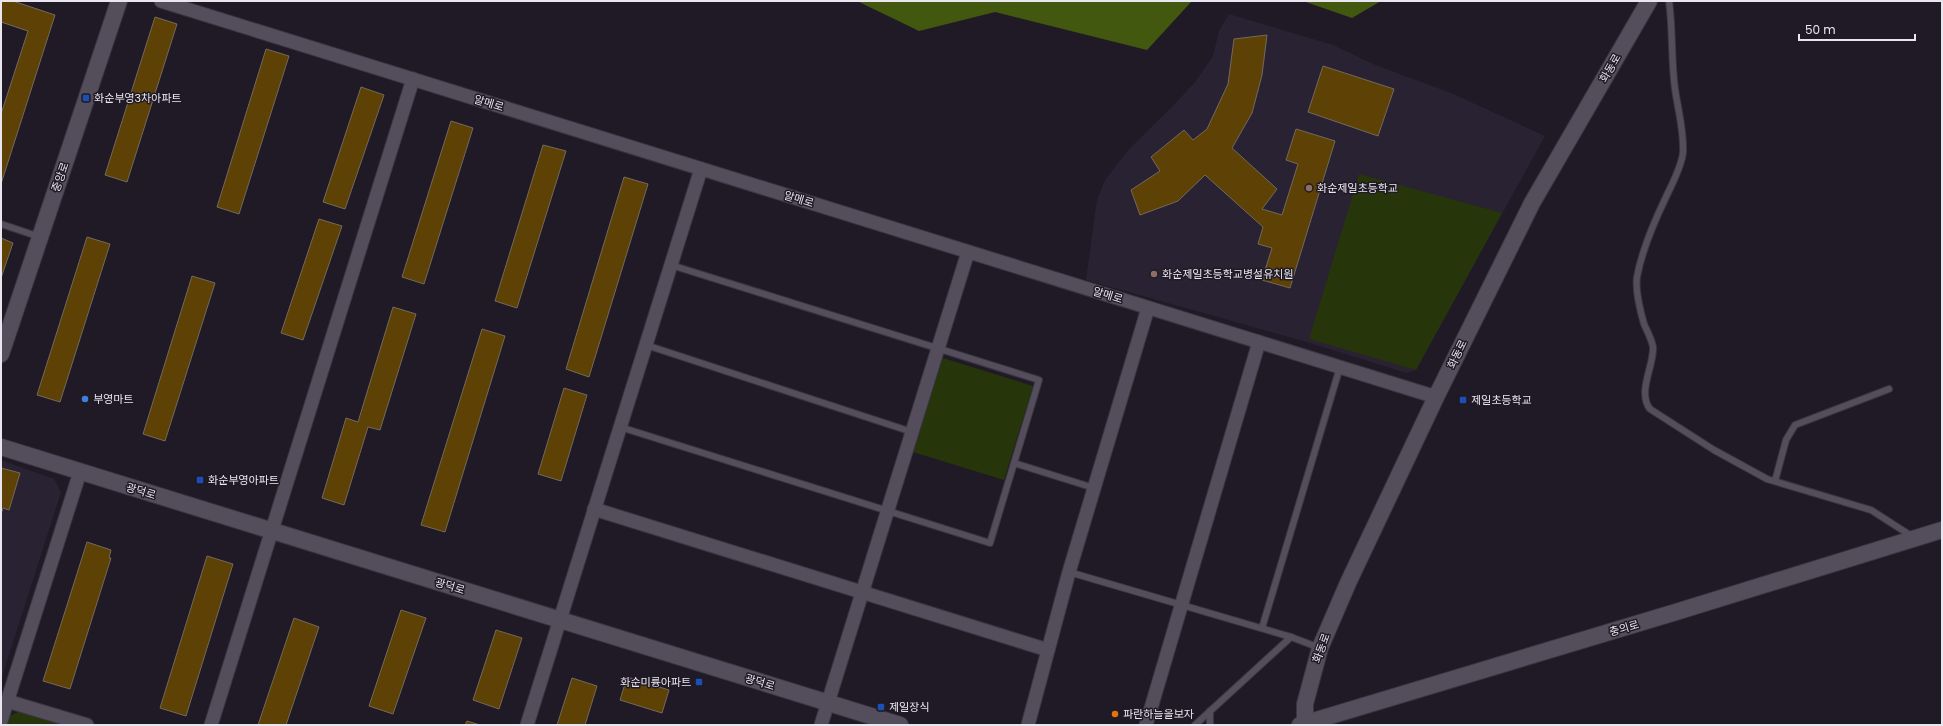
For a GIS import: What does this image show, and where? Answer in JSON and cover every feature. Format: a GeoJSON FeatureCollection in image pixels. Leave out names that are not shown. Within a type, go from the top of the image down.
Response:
{"type":"FeatureCollection","features":[{"type":"Feature","properties":{"kind":"street","name":"중앙로"},"geometry":{"type":"LineString","coordinates":[[1,354],[119,1]]}},
{"type":"Feature","properties":{"kind":"street","name":"알메로"},"geometry":{"type":"LineString","coordinates":[[161,1],[1436,398]]}},
{"type":"Feature","properties":{"kind":"street","name":"화동로"},"geometry":{"type":"LineString","coordinates":[[1302,724],[1305,704],[1320,648],[1348,583],[1436,398],[1532,202],[1649,1]]}},
{"type":"Feature","properties":{"kind":"street"},"geometry":{"type":"LineString","coordinates":[[211,725],[413,79]]}},
{"type":"Feature","properties":{"kind":"street"},"geometry":{"type":"LineString","coordinates":[[527,725],[701,169]]}},
{"type":"Feature","properties":{"kind":"street"},"geometry":{"type":"LineString","coordinates":[[821,725],[968,252]]}},
{"type":"Feature","properties":{"kind":"street"},"geometry":{"type":"LineString","coordinates":[[1028,725],[1069,572],[1148,308]]}},
{"type":"Feature","properties":{"kind":"street"},"geometry":{"type":"LineString","coordinates":[[1146,725],[1259,342]]}},
{"type":"Feature","properties":{"kind":"street","name":"광덕로"},"geometry":{"type":"LineString","coordinates":[[1,447],[900,725]]}},
{"type":"Feature","properties":{"kind":"street"},"geometry":{"type":"LineString","coordinates":[[1,721],[80,472]]}},
{"type":"Feature","properties":{"kind":"street"},"geometry":{"type":"LineString","coordinates":[[594,509],[1048,650]]}},
{"type":"Feature","properties":{"kind":"street","name":"충의로"},"geometry":{"type":"LineString","coordinates":[[1302,724],[1676,612],[1942,530]]}},
{"type":"Feature","properties":{"kind":"street"},"geometry":{"type":"LineString","coordinates":[[8,701],[87,725]]}},
{"type":"Feature","properties":{"kind":"lane"},"geometry":{"type":"LineString","coordinates":[[1669,1],[1675,88],[1681,121],[1683,153],[1676,175],[1655,220],[1642,255],[1637,278],[1638,299],[1644,323],[1653,347],[1646,391],[1646,404],[1650,409],[1714,450],[1767,479],[1871,510],[1914,538]]}},
{"type":"Feature","properties":{"kind":"lane"},"geometry":{"type":"LineString","coordinates":[[1,224],[40,237]]}},
{"type":"Feature","properties":{"kind":"lane"},"geometry":{"type":"LineString","coordinates":[[620,427],[990,544],[1039,380],[671,265]]}},
{"type":"Feature","properties":{"kind":"lane"},"geometry":{"type":"LineString","coordinates":[[646,346],[912,432]]}},
{"type":"Feature","properties":{"kind":"lane"},"geometry":{"type":"LineString","coordinates":[[1262,628],[1340,367]]}},
{"type":"Feature","properties":{"kind":"lane"},"geometry":{"type":"LineString","coordinates":[[1775,481],[1786,440],[1795,424],[1889,389]]}},
{"type":"Feature","properties":{"kind":"lane"},"geometry":{"type":"LineString","coordinates":[[1014,463],[1094,488]]}},
{"type":"Feature","properties":{"kind":"lane"},"geometry":{"type":"LineString","coordinates":[[1069,572],[1262,628],[1320,648]]}},
{"type":"Feature","properties":{"kind":"lane"},"geometry":{"type":"LineString","coordinates":[[1195,725],[1291,637]]}},
{"type":"Feature","properties":{"kind":"lane"},"geometry":{"type":"LineString","coordinates":[[1208,713],[1210,725]]}},
{"type":"Feature","properties":{"kind":"shaded area","name":"화순제일초등학교"},"geometry":{"type":"Polygon","coordinates":[[[1229,14],[1333,45],[1373,64],[1451,93],[1545,136],[1416,370],[1406,373],[1310,343],[1086,280],[1097,200],[1105,180],[1129,149],[1195,82],[1213,56],[1219,31],[1229,14]]]}},
{"type":"Feature","properties":{"kind":"shaded area"},"geometry":{"type":"Polygon","coordinates":[[[1,460],[54,479],[61,492],[1,680],[1,460]]]}},
{"type":"Feature","properties":{"kind":"green space"},"geometry":{"type":"Polygon","coordinates":[[[857,1],[1192,1],[1147,50],[995,12],[919,31],[857,1]]]}},
{"type":"Feature","properties":{"kind":"green space"},"geometry":{"type":"Polygon","coordinates":[[[1303,1],[1381,1],[1352,18],[1303,1]]]}},
{"type":"Feature","properties":{"kind":"green space"},"geometry":{"type":"Polygon","coordinates":[[[1359,174],[1502,213],[1416,370],[1309,339],[1359,174]]]}},
{"type":"Feature","properties":{"kind":"green space"},"geometry":{"type":"Polygon","coordinates":[[[943,358],[1033,386],[1004,480],[913,452],[943,358]]]}},
{"type":"Feature","properties":{"kind":"green space"},"geometry":{"type":"Polygon","coordinates":[[[22,710],[68,725],[5,725],[8,717],[22,710]]]}},
{"type":"Feature","properties":{"kind":"building"},"geometry":{"type":"Polygon","coordinates":[[[1,1],[13,1],[55,15],[1,184],[1,114],[28,31],[1,22],[1,1]]]}},
{"type":"Feature","properties":{"kind":"building"},"geometry":{"type":"Polygon","coordinates":[[[155,17],[177,24],[127,182],[105,175],[155,17]]]}},
{"type":"Feature","properties":{"kind":"building"},"geometry":{"type":"Polygon","coordinates":[[[1267,35],[1262,75],[1252,113],[1232,148],[1277,189],[1262,209],[1282,215],[1298,164],[1286,160],[1296,129],[1335,141],[1290,288],[1262,280],[1272,248],[1258,244],[1263,227],[1205,175],[1178,201],[1140,215],[1131,190],[1160,171],[1151,157],[1184,130],[1193,140],[1207,129],[1228,84],[1234,39],[1267,35]]]}},
{"type":"Feature","properties":{"kind":"building"},"geometry":{"type":"Polygon","coordinates":[[[266,49],[289,56],[239,214],[217,207],[266,49]]]}},
{"type":"Feature","properties":{"kind":"building"},"geometry":{"type":"Polygon","coordinates":[[[1323,66],[1394,89],[1378,136],[1308,112],[1323,66]]]}},
{"type":"Feature","properties":{"kind":"building"},"geometry":{"type":"Polygon","coordinates":[[[361,87],[384,95],[345,209],[323,202],[361,87]]]}},
{"type":"Feature","properties":{"kind":"building"},"geometry":{"type":"Polygon","coordinates":[[[451,121],[473,128],[424,284],[402,277],[451,121]]]}},
{"type":"Feature","properties":{"kind":"building"},"geometry":{"type":"Polygon","coordinates":[[[543,145],[566,151],[517,308],[495,301],[543,145]]]}},
{"type":"Feature","properties":{"kind":"building"},"geometry":{"type":"Polygon","coordinates":[[[624,177],[648,184],[589,377],[566,369],[624,177]]]}},
{"type":"Feature","properties":{"kind":"building"},"geometry":{"type":"Polygon","coordinates":[[[319,219],[342,226],[303,340],[281,333],[319,219]]]}},
{"type":"Feature","properties":{"kind":"building"},"geometry":{"type":"Polygon","coordinates":[[[87,237],[110,244],[60,402],[37,395],[87,237]]]}},
{"type":"Feature","properties":{"kind":"building"},"geometry":{"type":"Polygon","coordinates":[[[1,238],[13,243],[1,278],[1,238]]]}},
{"type":"Feature","properties":{"kind":"building"},"geometry":{"type":"Polygon","coordinates":[[[192,276],[215,283],[165,441],[143,434],[192,276]]]}},
{"type":"Feature","properties":{"kind":"building"},"geometry":{"type":"Polygon","coordinates":[[[393,307],[416,314],[380,430],[368,427],[344,505],[322,498],[346,418],[358,422],[393,307]]]}},
{"type":"Feature","properties":{"kind":"building"},"geometry":{"type":"Polygon","coordinates":[[[482,329],[505,336],[445,532],[421,525],[482,329]]]}},
{"type":"Feature","properties":{"kind":"building"},"geometry":{"type":"Polygon","coordinates":[[[564,388],[587,395],[561,481],[538,474],[564,388]]]}},
{"type":"Feature","properties":{"kind":"building"},"geometry":{"type":"Polygon","coordinates":[[[1,468],[20,473],[9,510],[3,508],[1,514],[1,468]]]}},
{"type":"Feature","properties":{"kind":"building"},"geometry":{"type":"Polygon","coordinates":[[[87,542],[111,550],[109,558],[111,558],[70,689],[43,681],[87,542]]]}},
{"type":"Feature","properties":{"kind":"building"},"geometry":{"type":"Polygon","coordinates":[[[207,556],[233,564],[186,716],[160,708],[207,556]]]}},
{"type":"Feature","properties":{"kind":"building"},"geometry":{"type":"Polygon","coordinates":[[[401,610],[426,618],[393,714],[369,706],[401,610]]]}},
{"type":"Feature","properties":{"kind":"building"},"geometry":{"type":"Polygon","coordinates":[[[294,618],[319,627],[286,725],[258,725],[294,618]]]}},
{"type":"Feature","properties":{"kind":"building"},"geometry":{"type":"Polygon","coordinates":[[[496,630],[522,638],[499,709],[473,700],[496,630]]]}},
{"type":"Feature","properties":{"kind":"building"},"geometry":{"type":"Polygon","coordinates":[[[627,677],[669,690],[662,713],[620,700],[627,677]]]}},
{"type":"Feature","properties":{"kind":"building"},"geometry":{"type":"Polygon","coordinates":[[[572,678],[597,686],[585,725],[557,725],[572,678]]]}},
{"type":"Feature","properties":{"kind":"building"},"geometry":{"type":"Polygon","coordinates":[[[467,721],[480,725],[465,725],[467,721]]]}},
{"type":"Feature","properties":{"kind":"place","name":"화순부영3차아파트"},"geometry":{"type":"Point","coordinates":[86,98]}},
{"type":"Feature","properties":{"kind":"place","name":"화순제일초등학교"},"geometry":{"type":"Point","coordinates":[1309,188]}},
{"type":"Feature","properties":{"kind":"place","name":"화순제일초등학교병설유치원"},"geometry":{"type":"Point","coordinates":[1154,274]}},
{"type":"Feature","properties":{"kind":"place","name":"부영마트"},"geometry":{"type":"Point","coordinates":[85,399]}},
{"type":"Feature","properties":{"kind":"place","name":"제일초등학교"},"geometry":{"type":"Point","coordinates":[1463,400]}},
{"type":"Feature","properties":{"kind":"place","name":"화순부영아파트"},"geometry":{"type":"Point","coordinates":[200,480]}},
{"type":"Feature","properties":{"kind":"place","name":"화순미륭아파트"},"geometry":{"type":"Point","coordinates":[699,682]}},
{"type":"Feature","properties":{"kind":"place","name":"제일장식"},"geometry":{"type":"Point","coordinates":[881,707]}},
{"type":"Feature","properties":{"kind":"place","name":"파란하늘을보자"},"geometry":{"type":"Point","coordinates":[1115,714]}}]}
